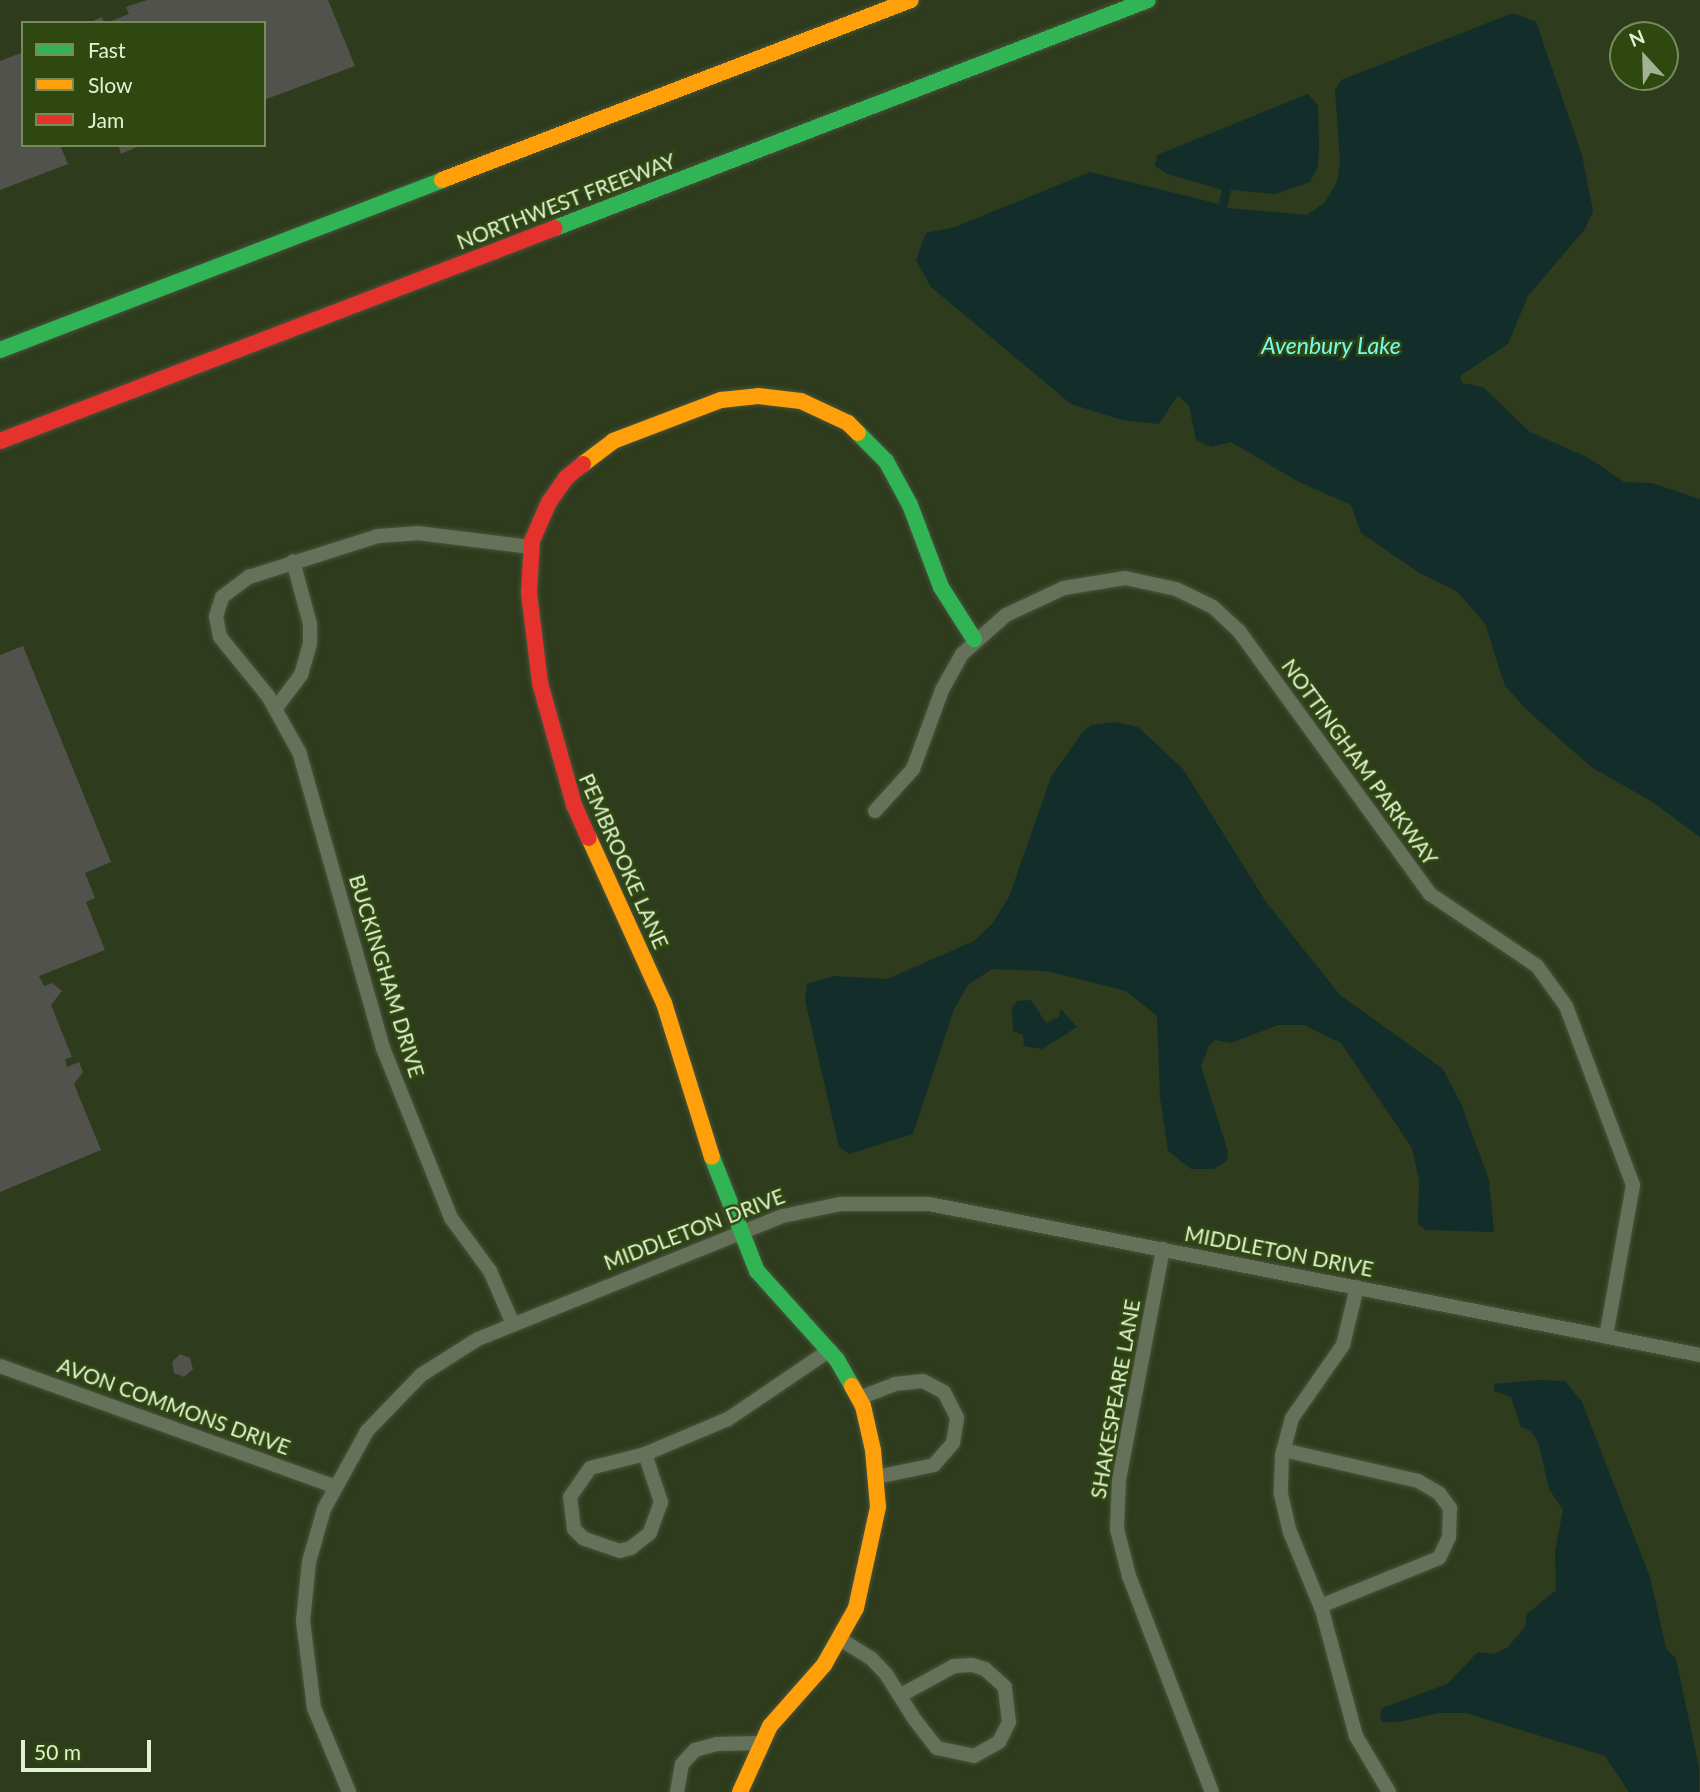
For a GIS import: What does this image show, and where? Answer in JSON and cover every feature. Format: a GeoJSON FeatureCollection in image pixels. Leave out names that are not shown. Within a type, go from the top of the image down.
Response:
{"type":"FeatureCollection","features":[{"type":"Feature","properties":{"kind":"main road"},"geometry":{"type":"LineString","coordinates":[[0,350],[911,0]]}},
{"type":"Feature","properties":{"kind":"main road","name":"NORTHWEST FREEWAY"},"geometry":{"type":"LineString","coordinates":[[0,441],[1148,0]]}},
{"type":"Feature","properties":{"kind":"main road","name":"PEMBROOKE LANE"},"geometry":{"type":"LineString","coordinates":[[859,1398],[830,1350],[766,1286],[741,1231],[705,1138],[664,1003],[584,831],[562,770],[533,634],[531,547],[548,502],[566,478],[614,441],[721,400],[758,396],[802,401],[848,423],[886,461],[910,505],[946,598],[974,639]]}},
{"type":"Feature","properties":{"kind":"main road"},"geometry":{"type":"LineString","coordinates":[[740,1792],[760,1743],[840,1639],[856,1608],[876,1537],[877,1476],[859,1398]]}},
{"type":"Feature","properties":{"kind":"street","name":"BUCKINGHAM DRIVE"},"geometry":{"type":"LineString","coordinates":[[513,1324],[490,1271],[451,1218],[383,1048],[304,766],[276,708],[220,638],[216,616],[222,597],[233,586],[293,561],[395,533],[531,547]]}},
{"type":"Feature","properties":{"kind":"street"},"geometry":{"type":"LineString","coordinates":[[276,708],[301,675],[310,643],[310,625],[293,561]]}},
{"type":"Feature","properties":{"kind":"street","name":"NOTTINGHAM PARKWAY"},"geometry":{"type":"LineString","coordinates":[[875,811],[913,769],[951,670],[974,639],[1006,615],[1064,589],[1125,578],[1159,583],[1192,596],[1239,631],[1430,894],[1537,966],[1566,1006],[1633,1185],[1606,1337]]}},
{"type":"Feature","properties":{"kind":"street","name":"MIDDLETON DRIVE"},"geometry":{"type":"LineString","coordinates":[[349,1792],[322,1734],[304,1652],[309,1562],[333,1486],[368,1431],[412,1383],[457,1351],[513,1324],[741,1231],[812,1208],[900,1202],[958,1208],[1700,1355]]}},
{"type":"Feature","properties":{"kind":"street","name":"SHAKESPEARE LANE"},"geometry":{"type":"LineString","coordinates":[[1163,1249],[1119,1479],[1117,1529],[1129,1576],[1212,1792]]}},
{"type":"Feature","properties":{"kind":"street"},"geometry":{"type":"LineString","coordinates":[[1357,1287],[1348,1334],[1296,1408],[1283,1450],[1284,1513],[1320,1606],[1356,1736],[1389,1792]]}},
{"type":"Feature","properties":{"kind":"street"},"geometry":{"type":"LineString","coordinates":[[645,1454],[661,1502],[650,1532],[631,1548],[621,1550],[583,1538],[574,1529],[569,1506],[581,1476],[597,1465],[645,1454],[728,1419],[830,1350]]}},
{"type":"Feature","properties":{"kind":"street","name":"AVON COMMONS DRIVE"},"geometry":{"type":"LineString","coordinates":[[0,1366],[333,1486]]}},
{"type":"Feature","properties":{"kind":"street"},"geometry":{"type":"LineString","coordinates":[[859,1398],[895,1384],[923,1381],[944,1392],[957,1418],[953,1443],[934,1465],[877,1476]]}},
{"type":"Feature","properties":{"kind":"street"},"geometry":{"type":"LineString","coordinates":[[1283,1450],[1418,1481],[1439,1493],[1450,1508],[1450,1537],[1439,1558],[1320,1606]]}},
{"type":"Feature","properties":{"kind":"street"},"geometry":{"type":"LineString","coordinates":[[840,1639],[872,1658],[901,1695],[928,1739],[950,1754],[974,1756],[987,1751],[999,1742],[1009,1722],[1005,1687],[985,1669],[972,1665],[954,1666],[901,1695]]}},
{"type":"Feature","properties":{"kind":"street"},"geometry":{"type":"LineString","coordinates":[[677,1792],[682,1764],[695,1750],[718,1744],[760,1743]]}},
{"type":"Feature","properties":{"kind":"water","name":"Avenbury Lake"},"geometry":{"type":"Polygon","coordinates":[[[1513,13],[1536,22],[1582,155],[1593,211],[1585,229],[1528,296],[1508,344],[1460,376],[1462,383],[1483,387],[1530,432],[1589,458],[1624,482],[1652,483],[1700,499],[1700,837],[1651,801],[1591,767],[1528,711],[1505,686],[1485,624],[1457,591],[1421,574],[1361,533],[1351,505],[1299,482],[1231,442],[1211,447],[1196,440],[1189,406],[1178,395],[1159,424],[1122,420],[1071,404],[931,287],[916,260],[926,233],[955,227],[1090,172],[1219,204],[1222,190],[1168,174],[1155,166],[1157,155],[1308,94],[1318,105],[1319,144],[1318,167],[1310,182],[1275,194],[1231,190],[1227,208],[1307,215],[1325,202],[1337,182],[1340,162],[1335,90],[1341,80],[1513,13]]]}},
{"type":"Feature","properties":{"kind":"water"},"geometry":{"type":"Polygon","coordinates":[[[1115,722],[1138,727],[1183,769],[1266,902],[1340,995],[1443,1069],[1462,1106],[1489,1180],[1494,1232],[1426,1230],[1418,1224],[1419,1180],[1412,1148],[1341,1043],[1304,1025],[1278,1025],[1231,1043],[1215,1040],[1209,1046],[1201,1066],[1228,1152],[1227,1161],[1214,1169],[1191,1169],[1168,1151],[1160,1098],[1157,1016],[1126,991],[1046,971],[992,969],[968,985],[954,1009],[913,1134],[849,1154],[839,1147],[805,1000],[807,984],[833,976],[887,979],[974,941],[992,924],[1009,897],[1051,777],[1082,733],[1091,725],[1115,722]]]}},
{"type":"Feature","properties":{"kind":"water"},"geometry":{"type":"Polygon","coordinates":[[[1031,1000],[1046,1023],[1059,1017],[1061,1009],[1077,1027],[1042,1049],[1024,1046],[1023,1035],[1013,1031],[1012,1008],[1017,1001],[1031,1000]]]}},
{"type":"Feature","properties":{"kind":"water"},"geometry":{"type":"Polygon","coordinates":[[[1538,1380],[1565,1381],[1582,1402],[1650,1577],[1666,1648],[1676,1659],[1699,1767],[1699,1792],[1629,1792],[1605,1756],[1466,1713],[1438,1713],[1399,1722],[1382,1722],[1382,1708],[1447,1684],[1478,1652],[1495,1654],[1508,1647],[1525,1627],[1527,1614],[1556,1590],[1555,1551],[1563,1510],[1549,1489],[1538,1442],[1531,1431],[1521,1427],[1511,1397],[1494,1391],[1494,1384],[1538,1380]]]}},
{"type":"Feature","properties":{"kind":"building"},"geometry":{"type":"Polygon","coordinates":[[[147,0],[328,0],[355,66],[266,99],[266,21],[111,21],[129,14],[126,7],[147,0]]]}},
{"type":"Feature","properties":{"kind":"building"},"geometry":{"type":"Polygon","coordinates":[[[21,53],[21,147],[61,147],[68,164],[0,190],[0,61],[21,53]]]}},
{"type":"Feature","properties":{"kind":"building"},"geometry":{"type":"Polygon","coordinates":[[[119,147],[137,147],[121,154],[119,147]]]}},
{"type":"Feature","properties":{"kind":"building"},"geometry":{"type":"Polygon","coordinates":[[[23,646],[111,862],[85,873],[95,898],[86,902],[105,950],[39,976],[44,986],[52,983],[62,991],[51,1005],[72,1057],[65,1059],[67,1067],[79,1062],[83,1072],[74,1084],[101,1150],[0,1192],[0,655],[23,646]]]}},
{"type":"Feature","properties":{"kind":"building"},"geometry":{"type":"Polygon","coordinates":[[[180,1354],[190,1358],[193,1369],[184,1377],[174,1373],[172,1362],[180,1354]]]}},
{"type":"Feature","properties":{"kind":"traffic: fast"},"geometry":{"type":"LineString","coordinates":[[555,228],[1148,0]]}},
{"type":"Feature","properties":{"kind":"traffic: fast"},"geometry":{"type":"LineString","coordinates":[[0,350],[442,180]]}},
{"type":"Feature","properties":{"kind":"traffic: fast"},"geometry":{"type":"LineString","coordinates":[[858,433],[886,461],[910,505],[941,587],[974,639]]}},
{"type":"Feature","properties":{"kind":"traffic: fast"},"geometry":{"type":"LineString","coordinates":[[712,1157],[757,1271],[837,1360],[852,1386]]}},
{"type":"Feature","properties":{"kind":"traffic: slow"},"geometry":{"type":"LineString","coordinates":[[442,180],[911,0]]}},
{"type":"Feature","properties":{"kind":"traffic: slow"},"geometry":{"type":"LineString","coordinates":[[583,464],[613,441],[721,400],[758,396],[801,401],[848,423],[858,433]]}},
{"type":"Feature","properties":{"kind":"traffic: slow"},"geometry":{"type":"LineString","coordinates":[[589,838],[664,1003],[712,1157]]}},
{"type":"Feature","properties":{"kind":"traffic: slow"},"geometry":{"type":"LineString","coordinates":[[740,1792],[770,1726],[824,1665],[856,1608],[878,1507],[873,1450],[863,1406],[852,1386]]}},
{"type":"Feature","properties":{"kind":"traffic: jam"},"geometry":{"type":"LineString","coordinates":[[0,441],[555,228]]}},
{"type":"Feature","properties":{"kind":"traffic: jam"},"geometry":{"type":"LineString","coordinates":[[583,464],[566,478],[549,502],[532,541],[529,593],[540,683],[574,805],[589,838]]}}]}
